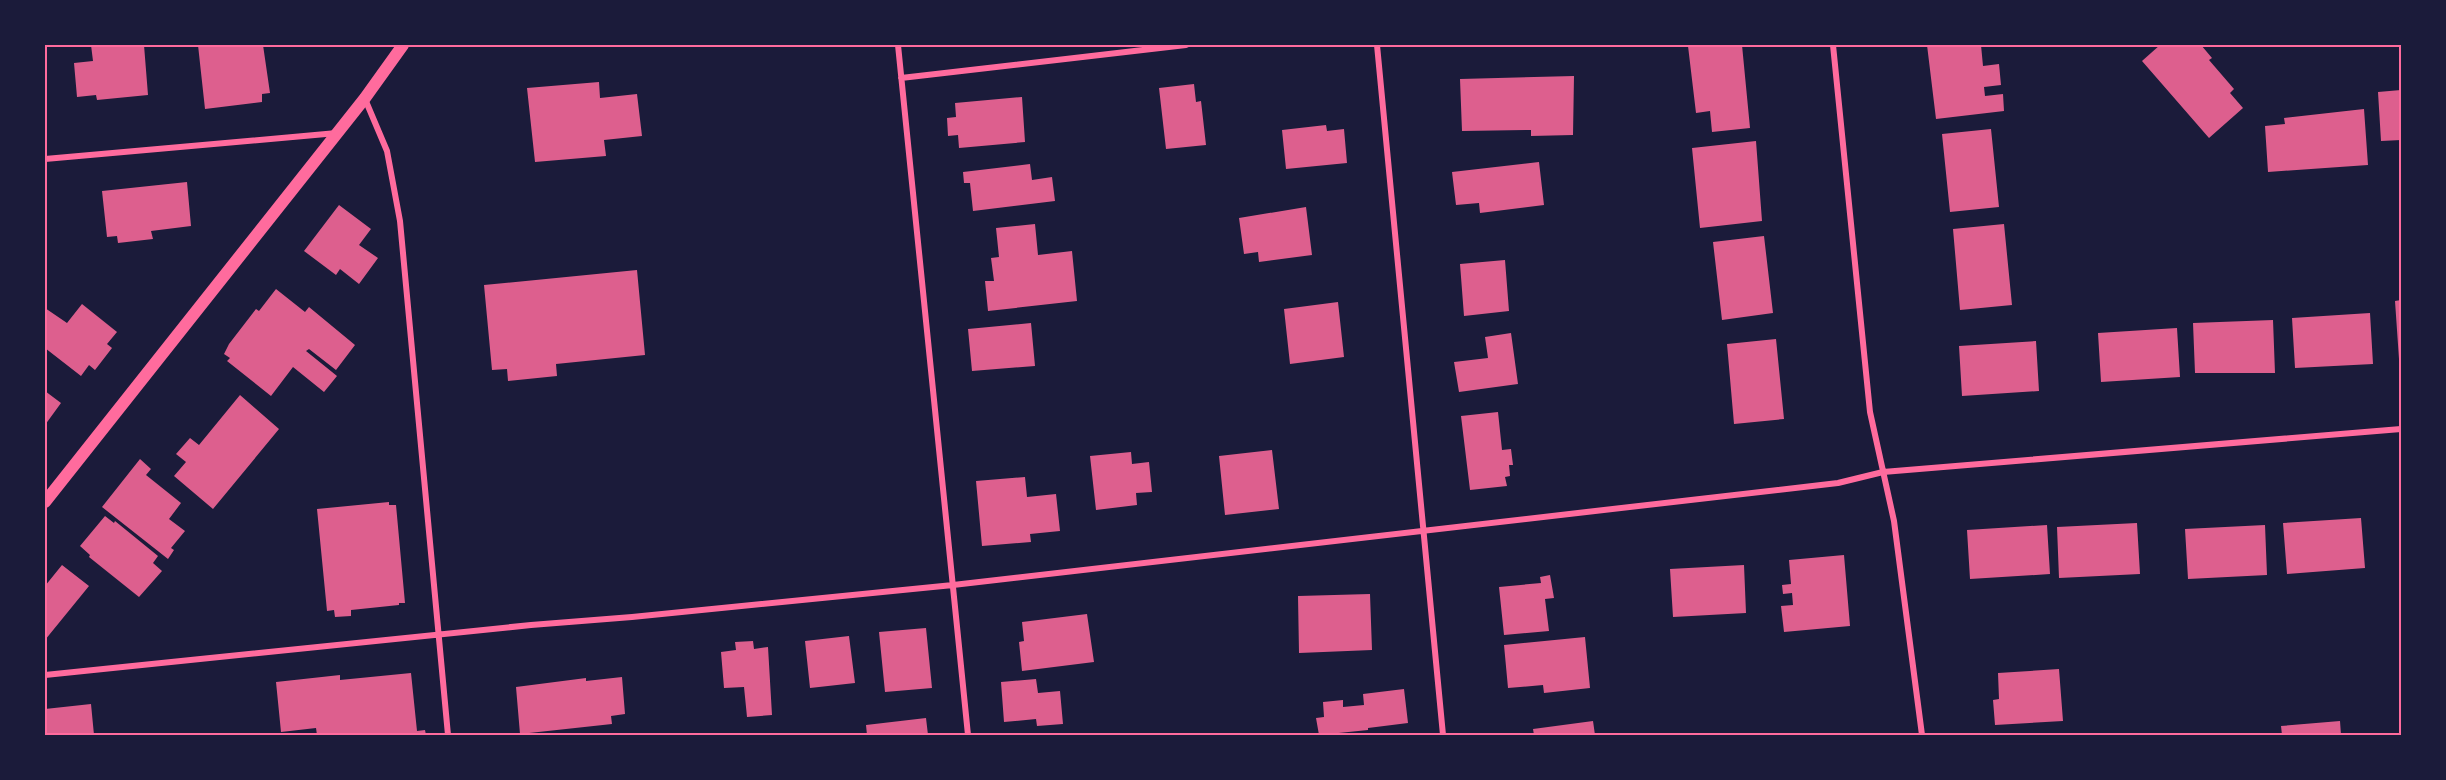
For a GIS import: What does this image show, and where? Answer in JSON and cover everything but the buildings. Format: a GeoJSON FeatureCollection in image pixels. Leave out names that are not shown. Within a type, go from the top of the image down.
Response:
{"type":"FeatureCollection","features":[{"type":"Feature","properties":{"kind":"main road"},"geometry":{"type":"LineString","coordinates":[[45,502],[365,98],[403,45]]}},
{"type":"Feature","properties":{"kind":"street"},"geometry":{"type":"LineString","coordinates":[[898,45],[968,735]]}},
{"type":"Feature","properties":{"kind":"street"},"geometry":{"type":"LineString","coordinates":[[901,78],[1186,45]]}},
{"type":"Feature","properties":{"kind":"street"},"geometry":{"type":"LineString","coordinates":[[1377,45],[1443,735]]}},
{"type":"Feature","properties":{"kind":"street"},"geometry":{"type":"LineString","coordinates":[[1833,45],[1870,412],[1894,521],[1922,735]]}},
{"type":"Feature","properties":{"kind":"street"},"geometry":{"type":"LineString","coordinates":[[365,98],[387,151],[400,221],[448,735]]}},
{"type":"Feature","properties":{"kind":"street"},"geometry":{"type":"LineString","coordinates":[[45,159],[337,133]]}},
{"type":"Feature","properties":{"kind":"street"},"geometry":{"type":"LineString","coordinates":[[45,675],[953,585],[1838,483],[1883,472],[2401,429]]}}]}
